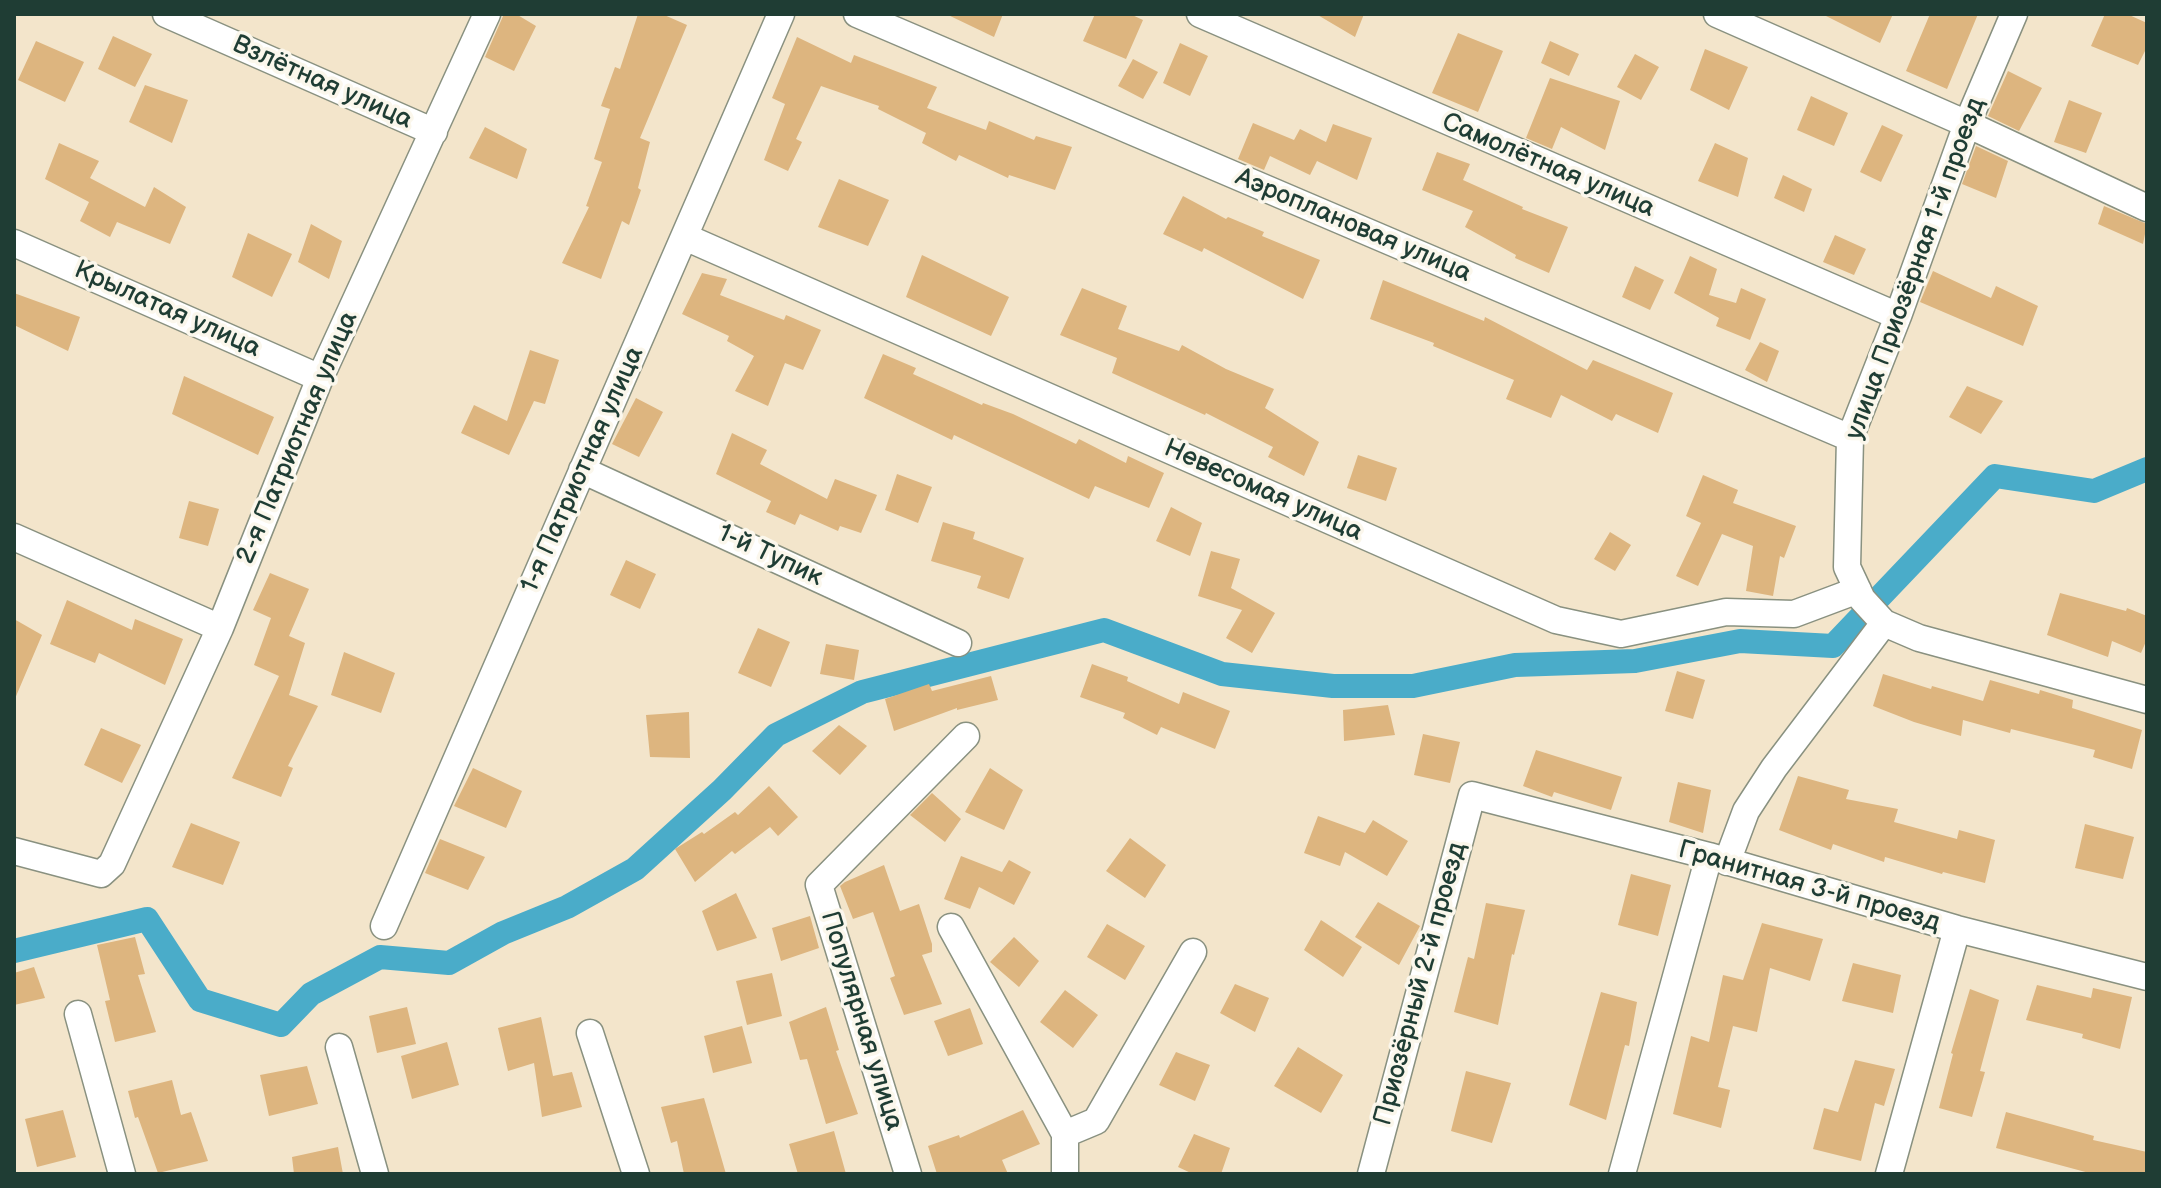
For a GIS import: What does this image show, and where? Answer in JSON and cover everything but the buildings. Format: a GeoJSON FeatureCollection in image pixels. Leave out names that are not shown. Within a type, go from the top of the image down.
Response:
{"type":"FeatureCollection","features":[{"type":"Feature","properties":{"kind":"street","name":"Взлётная улица"},"geometry":{"type":"LineString","coordinates":[[166,14],[434,132]]}},
{"type":"Feature","properties":{"kind":"street","name":"2-я Патриотная улица"},"geometry":{"type":"LineString","coordinates":[[14,851],[101,874],[112,864],[220,628],[320,378],[487,14]]}},
{"type":"Feature","properties":{"kind":"street","name":"1-я Патриотная улица"},"geometry":{"type":"LineString","coordinates":[[384,926],[781,14]]}},
{"type":"Feature","properties":{"kind":"street","name":"Аэроплановая улица"},"geometry":{"type":"LineString","coordinates":[[857,14],[1850,438]]}},
{"type":"Feature","properties":{"kind":"street","name":"Самолётная улица"},"geometry":{"type":"LineString","coordinates":[[1200,14],[1898,316]]}},
{"type":"Feature","properties":{"kind":"street"},"geometry":{"type":"LineString","coordinates":[[1717,14],[1967,124],[2147,208]]}},
{"type":"Feature","properties":{"kind":"street","name":"улица Приозёрная 1-й проезд"},"geometry":{"type":"LineString","coordinates":[[2014,14],[1967,124],[1850,438],[1847,567],[1860,594],[1884,622],[1919,638],[2147,700]]}},
{"type":"Feature","properties":{"kind":"street","name":"Невесомая улица"},"geometry":{"type":"LineString","coordinates":[[685,237],[1556,620],[1621,634],[1726,612],[1794,614],[1860,594]]}},
{"type":"Feature","properties":{"kind":"street","name":"Крылатая улица"},"geometry":{"type":"LineString","coordinates":[[14,243],[320,378]]}},
{"type":"Feature","properties":{"kind":"street","name":"1-й Тупик"},"geometry":{"type":"LineString","coordinates":[[582,470],[958,643]]}},
{"type":"Feature","properties":{"kind":"street"},"geometry":{"type":"LineString","coordinates":[[14,537],[220,628]]}},
{"type":"Feature","properties":{"kind":"street"},"geometry":{"type":"LineString","coordinates":[[1622,1174],[1718,859],[1767,778],[1884,622]]}},
{"type":"Feature","properties":{"kind":"street","name":"Популярная улица"},"geometry":{"type":"LineString","coordinates":[[908,1174],[819,885],[966,736]]}},
{"type":"Feature","properties":{"kind":"street","name":"Гранитная 3-й проезд"},"geometry":{"type":"LineString","coordinates":[[1472,795],[1718,859],[1957,929],[2147,977]]}},
{"type":"Feature","properties":{"kind":"street","name":"Приозёрный 2-й проезд"},"geometry":{"type":"LineString","coordinates":[[1371,1174],[1472,795]]}},
{"type":"Feature","properties":{"kind":"street"},"geometry":{"type":"LineString","coordinates":[[951,927],[1065,1134],[1065,1174]]}},
{"type":"Feature","properties":{"kind":"street"},"geometry":{"type":"LineString","coordinates":[[1889,1174],[1957,929]]}},
{"type":"Feature","properties":{"kind":"street"},"geometry":{"type":"LineString","coordinates":[[1065,1134],[1096,1121],[1193,952]]}},
{"type":"Feature","properties":{"kind":"street"},"geometry":{"type":"LineString","coordinates":[[78,1014],[122,1174]]}},
{"type":"Feature","properties":{"kind":"street"},"geometry":{"type":"LineString","coordinates":[[590,1033],[636,1174]]}},
{"type":"Feature","properties":{"kind":"street"},"geometry":{"type":"LineString","coordinates":[[339,1047],[375,1174]]}},
{"type":"Feature","properties":{"kind":"waterway"},"geometry":{"type":"LineString","coordinates":[[14,951],[147,919],[200,1000],[281,1025],[311,994],[380,957],[449,963],[503,933],[567,907],[635,869],[722,790],[776,735],[862,692],[1104,630],[1222,674],[1333,686],[1413,686],[1515,665],[1635,661],[1740,641],[1833,646],[1995,476],[2094,491],[2147,469]]}}]}
